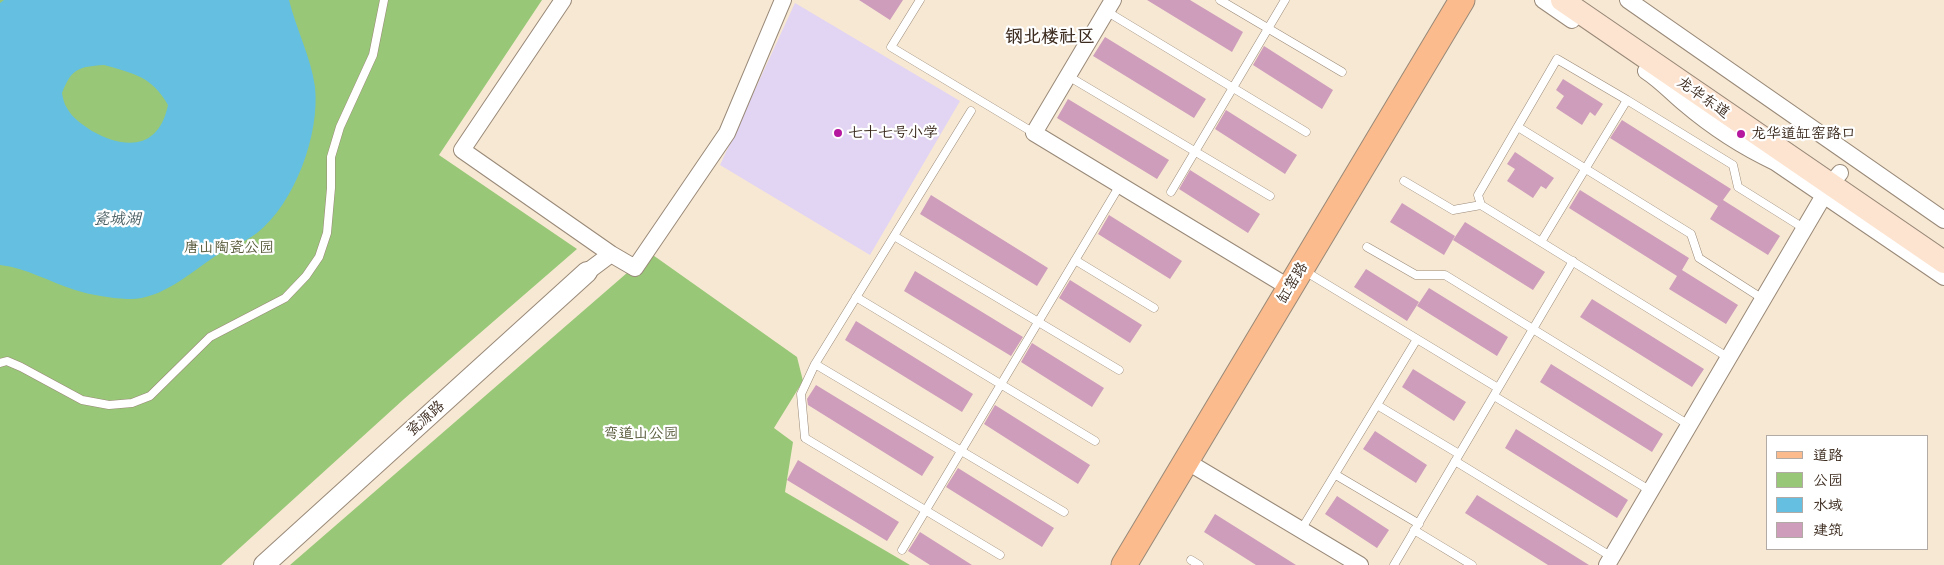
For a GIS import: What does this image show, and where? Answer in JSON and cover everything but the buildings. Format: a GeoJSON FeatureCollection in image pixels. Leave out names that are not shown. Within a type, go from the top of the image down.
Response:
{"type":"FeatureCollection","features":[{"type":"Feature","properties":{"kind":"main road","name":"缸窑路"},"geometry":{"type":"LineString","coordinates":[[1124,565],[1462,0]]}},
{"type":"Feature","properties":{"kind":"main road","name":"龙华东道"},"geometry":{"type":"LineString","coordinates":[[1562,0],[1944,262]]}},
{"type":"Feature","properties":{"kind":"main road","name":"龙华东道"},"geometry":{"type":"LineString","coordinates":[[1586,0],[1832,185],[1944,244]]}},
{"type":"Feature","properties":{"kind":"street"},"geometry":{"type":"LineString","coordinates":[[564,0],[462,150],[610,254],[634,268],[727,133],[784,0]]}},
{"type":"Feature","properties":{"kind":"street"},"geometry":{"type":"LineString","coordinates":[[1543,0],[1660,80],[1684,104],[1751,151],[1832,185],[1944,276]]}},
{"type":"Feature","properties":{"kind":"street"},"geometry":{"type":"LineString","coordinates":[[1628,0],[1944,220]]}},
{"type":"Feature","properties":{"kind":"street"},"geometry":{"type":"LineString","coordinates":[[1110,6],[1034,133],[1120,185],[1296,278]]}},
{"type":"Feature","properties":{"kind":"street"},"geometry":{"type":"LineString","coordinates":[[1610,561],[1832,185]]}},
{"type":"Feature","properties":{"kind":"street"},"geometry":{"type":"LineString","coordinates":[[587,272],[610,254]]}},
{"type":"Feature","properties":{"kind":"street","name":"瓷源路"},"geometry":{"type":"LineString","coordinates":[[264,565],[587,272]]}},
{"type":"Feature","properties":{"kind":"street"},"geometry":{"type":"LineString","coordinates":[[1186,461],[1302,530],[1342,560],[1360,565]]}},
{"type":"Feature","properties":{"kind":"lane"},"geometry":{"type":"LineString","coordinates":[[0,363],[7,361],[21,367],[82,400],[109,405],[132,403],[150,396],[210,337],[285,298],[306,276],[319,257],[328,233],[331,157],[340,127],[373,55],[384,0]]}},
{"type":"Feature","properties":{"kind":"lane"},"geometry":{"type":"LineString","coordinates":[[920,0],[891,47],[1034,133]]}},
{"type":"Feature","properties":{"kind":"lane"},"geometry":{"type":"LineString","coordinates":[[1220,0],[1342,72]]}},
{"type":"Feature","properties":{"kind":"lane"},"geometry":{"type":"LineString","coordinates":[[1171,192],[1286,0]]}},
{"type":"Feature","properties":{"kind":"lane"},"geometry":{"type":"LineString","coordinates":[[1110,6],[1233,89],[1306,132]]}},
{"type":"Feature","properties":{"kind":"lane"},"geometry":{"type":"LineString","coordinates":[[1729,358],[1481,205],[1478,195],[1558,59],[1733,165],[1738,187],[1805,229]]}},
{"type":"Feature","properties":{"kind":"lane"},"geometry":{"type":"LineString","coordinates":[[1068,76],[1270,196]]}},
{"type":"Feature","properties":{"kind":"lane"},"geometry":{"type":"LineString","coordinates":[[1541,242],[1627,100]]}},
{"type":"Feature","properties":{"kind":"lane"},"geometry":{"type":"LineString","coordinates":[[970,111],[815,364],[801,394],[805,438],[1000,555]]}},
{"type":"Feature","properties":{"kind":"lane"},"geometry":{"type":"LineString","coordinates":[[1518,127],[1691,234],[1699,258],[1763,299]]}},
{"type":"Feature","properties":{"kind":"lane"},"geometry":{"type":"LineString","coordinates":[[1404,181],[1453,210],[1481,205]]}},
{"type":"Feature","properties":{"kind":"lane"},"geometry":{"type":"LineString","coordinates":[[902,550],[1120,185]]}},
{"type":"Feature","properties":{"kind":"lane"},"geometry":{"type":"LineString","coordinates":[[894,236],[1119,370]]}},
{"type":"Feature","properties":{"kind":"lane"},"geometry":{"type":"LineString","coordinates":[[1367,247],[1416,275],[1445,275],[1689,425]]}},
{"type":"Feature","properties":{"kind":"lane"},"geometry":{"type":"LineString","coordinates":[[1076,260],[1154,308]]}},
{"type":"Feature","properties":{"kind":"lane"},"geometry":{"type":"LineString","coordinates":[[1394,565],[1573,261]]}},
{"type":"Feature","properties":{"kind":"lane"},"geometry":{"type":"LineString","coordinates":[[1296,278],[1417,339],[1498,388]]}},
{"type":"Feature","properties":{"kind":"lane"},"geometry":{"type":"LineString","coordinates":[[856,297],[1095,441]]}},
{"type":"Feature","properties":{"kind":"lane"},"geometry":{"type":"LineString","coordinates":[[1302,530],[1417,339]]}},
{"type":"Feature","properties":{"kind":"lane"},"geometry":{"type":"LineString","coordinates":[[815,364],[1064,512]]}},
{"type":"Feature","properties":{"kind":"lane"},"geometry":{"type":"LineString","coordinates":[[1494,396],[1651,491]]}},
{"type":"Feature","properties":{"kind":"lane"},"geometry":{"type":"LineString","coordinates":[[1377,405],[1610,561]]}},
{"type":"Feature","properties":{"kind":"lane"},"geometry":{"type":"LineString","coordinates":[[1336,475],[1472,565]]}},
{"type":"Feature","properties":{"kind":"lane"},"geometry":{"type":"LineString","coordinates":[[1191,560],[1199,565]]}},
{"type":"Feature","properties":{"kind":"shaded area","name":"七十七号小学"},"geometry":{"type":"Polygon","coordinates":[[[795,3],[960,101],[870,255],[720,165],[795,3]]]}},
{"type":"Feature","properties":{"kind":"green space","name":"唐山陶瓷公园"},"geometry":{"type":"Polygon","coordinates":[[[0,0],[542,0],[439,155],[577,249],[404,399],[221,565],[0,565],[0,0]]]}},
{"type":"Feature","properties":{"kind":"green space","name":"弯道山公园"},"geometry":{"type":"Polygon","coordinates":[[[650,253],[797,357],[803,381],[774,428],[793,442],[785,492],[910,565],[290,565],[650,253]]]}},
{"type":"Feature","properties":{"kind":"water","name":"瓷城湖"},"geometry":{"type":"Polygon","coordinates":[[[4,0],[289,0],[313,76],[316,106],[309,146],[302,166],[283,204],[271,220],[252,237],[219,254],[173,285],[151,296],[139,298],[121,299],[87,293],[19,269],[0,265],[0,3],[4,0]],[[104,65],[82,68],[69,78],[62,93],[64,103],[69,112],[81,124],[92,131],[117,141],[129,143],[149,138],[164,120],[168,105],[162,95],[141,78],[104,65]]]}},
{"type":"Feature","properties":{"kind":"place","name":"七十七号小学"},"geometry":{"type":"Point","coordinates":[838,133]}},
{"type":"Feature","properties":{"kind":"place","name":"龙华道缸窑路口"},"geometry":{"type":"Point","coordinates":[1741,134]}},
{"type":"Feature","properties":{"kind":"district","name":"钢北楼社区"},"geometry":{"type":"Point","coordinates":[1050,37]}}]}
